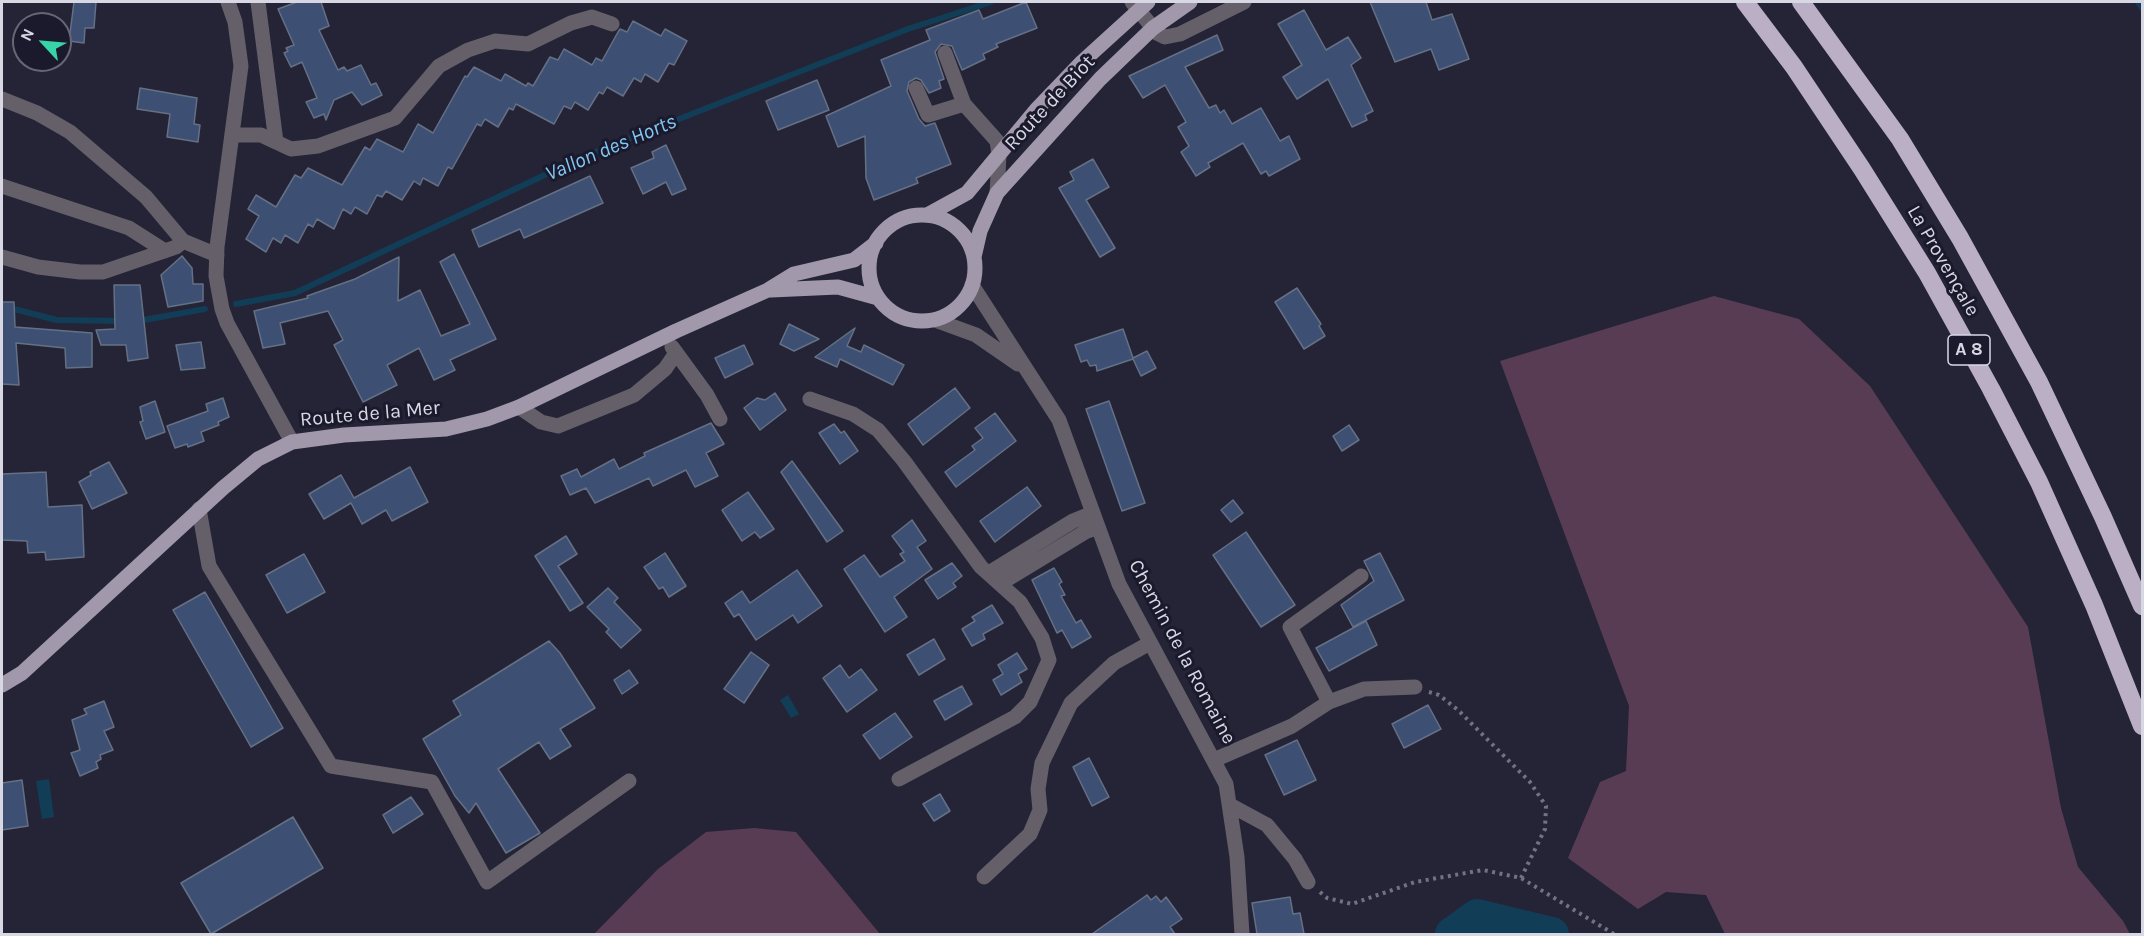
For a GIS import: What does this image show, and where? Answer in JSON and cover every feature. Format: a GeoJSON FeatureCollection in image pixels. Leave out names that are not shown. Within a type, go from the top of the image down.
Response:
{"type":"FeatureCollection","features":[{"type":"Feature","properties":{"kind":"highway","name":"La Provençale"},"geometry":{"type":"LineString","coordinates":[[1745,2],[1794,67],[1862,169],[1927,273],[2044,493],[2094,605],[2142,726]]}},
{"type":"Feature","properties":{"kind":"highway","name":"La Provençale"},"geometry":{"type":"LineString","coordinates":[[1801,2],[1900,139],[1960,238],[2039,382],[2142,606]]}},
{"type":"Feature","properties":{"kind":"main road","name":"Route de Biot"},"geometry":{"type":"LineString","coordinates":[[974,257],[980,231],[997,193],[1100,79],[1153,28],[1190,2]]}},
{"type":"Feature","properties":{"kind":"main road","name":"Route de Biot"},"geometry":{"type":"LineString","coordinates":[[927,215],[967,193],[1044,102],[1139,4]]}},
{"type":"Feature","properties":{"kind":"main road"},"geometry":{"type":"LineString","coordinates":[[768,290],[794,274],[854,260],[876,243],[885,230],[897,221],[912,216],[927,215],[944,219],[958,229],[968,242],[974,257],[972,285],[964,301],[951,312],[935,320],[919,321],[903,318],[889,310],[878,298],[869,271],[876,243]]}},
{"type":"Feature","properties":{"kind":"main road"},"geometry":{"type":"LineString","coordinates":[[768,290],[838,287],[878,298]]}},
{"type":"Feature","properties":{"kind":"main road","name":"Route de la Mer"},"geometry":{"type":"LineString","coordinates":[[2,686],[22,673],[199,509],[258,459],[292,442],[344,435],[446,429],[487,419],[519,407],[664,336],[768,290]]}},
{"type":"Feature","properties":{"kind":"street"},"geometry":{"type":"LineString","coordinates":[[228,2],[235,22],[241,66],[216,276],[227,323],[292,442]]}},
{"type":"Feature","properties":{"kind":"street"},"geometry":{"type":"LineString","coordinates":[[258,2],[276,142]]}},
{"type":"Feature","properties":{"kind":"street"},"geometry":{"type":"LineString","coordinates":[[1139,4],[1153,28],[1165,37],[1180,34],[1245,2]]}},
{"type":"Feature","properties":{"kind":"street"},"geometry":{"type":"LineString","coordinates":[[233,135],[261,135],[291,149],[318,146],[395,118],[439,66],[468,50],[495,41],[528,44],[572,23],[592,17],[612,24]]}},
{"type":"Feature","properties":{"kind":"street"},"geometry":{"type":"LineString","coordinates":[[945,53],[964,104],[997,141],[999,155],[997,193]]}},
{"type":"Feature","properties":{"kind":"street"},"geometry":{"type":"LineString","coordinates":[[916,88],[928,116],[964,104]]}},
{"type":"Feature","properties":{"kind":"street"},"geometry":{"type":"LineString","coordinates":[[2,99],[37,113],[70,132],[146,197],[183,241],[217,255]]}},
{"type":"Feature","properties":{"kind":"street"},"geometry":{"type":"LineString","coordinates":[[2,186],[122,226],[165,251]]}},
{"type":"Feature","properties":{"kind":"street"},"geometry":{"type":"LineString","coordinates":[[2,257],[39,267],[103,272],[165,251],[183,241]]}},
{"type":"Feature","properties":{"kind":"street","name":"Chemin de la Romaine"},"geometry":{"type":"LineString","coordinates":[[972,285],[1059,420],[1119,584],[1226,784],[1237,856],[1242,934]]}},
{"type":"Feature","properties":{"kind":"street","name":"Chemin de la Romaine"},"geometry":{"type":"LineString","coordinates":[[935,320],[976,335],[1025,369]]}},
{"type":"Feature","properties":{"kind":"street"},"geometry":{"type":"LineString","coordinates":[[664,336],[707,394],[720,418]]}},
{"type":"Feature","properties":{"kind":"street"},"geometry":{"type":"LineString","coordinates":[[519,407],[541,422],[558,426],[634,395],[665,369],[676,353]]}},
{"type":"Feature","properties":{"kind":"street"},"geometry":{"type":"LineString","coordinates":[[810,399],[853,414],[878,430],[904,461],[981,567],[1020,602],[1042,638],[1049,660],[1044,676],[1030,702],[1015,717],[899,779]]}},
{"type":"Feature","properties":{"kind":"street"},"geometry":{"type":"LineString","coordinates":[[199,509],[209,566],[331,766],[432,782],[487,882],[629,781]]}},
{"type":"Feature","properties":{"kind":"street"},"geometry":{"type":"LineString","coordinates":[[989,573],[1073,521],[1096,520]]}},
{"type":"Feature","properties":{"kind":"street"},"geometry":{"type":"LineString","coordinates":[[1001,583],[1085,532],[1096,520]]}},
{"type":"Feature","properties":{"kind":"street"},"geometry":{"type":"LineString","coordinates":[[1329,702],[1290,627],[1361,576]]}},
{"type":"Feature","properties":{"kind":"street"},"geometry":{"type":"LineString","coordinates":[[984,877],[1030,834],[1040,810],[1038,789],[1042,763],[1071,703],[1114,663],[1150,643]]}},
{"type":"Feature","properties":{"kind":"street"},"geometry":{"type":"LineString","coordinates":[[1214,760],[1292,726],[1329,702],[1364,689],[1415,687]]}},
{"type":"Feature","properties":{"kind":"street"},"geometry":{"type":"LineString","coordinates":[[1230,805],[1267,825],[1295,859],[1308,882]]}},
{"type":"Feature","properties":{"kind":"path"},"geometry":{"type":"LineString","coordinates":[[1415,687],[1439,695],[1458,710],[1530,782],[1546,806],[1545,829],[1521,878]]}},
{"type":"Feature","properties":{"kind":"path"},"geometry":{"type":"LineString","coordinates":[[1308,882],[1328,898],[1352,904],[1415,882],[1483,870],[1521,878],[1614,934]]}},
{"type":"Feature","properties":{"kind":"shaded area"},"geometry":{"type":"Polygon","coordinates":[[[1714,296],[1799,319],[1870,386],[2028,627],[2061,808],[2078,867],[2123,921],[2130,934],[1725,934],[1706,895],[1666,892],[1638,909],[1568,858],[1600,782],[1626,771],[1629,706],[1500,361],[1714,296]]]}},
{"type":"Feature","properties":{"kind":"shaded area"},"geometry":{"type":"Polygon","coordinates":[[[754,828],[796,832],[880,934],[594,934],[658,869],[706,832],[754,828]]]}},
{"type":"Feature","properties":{"kind":"water"},"geometry":{"type":"Polygon","coordinates":[[[788,695],[799,714],[791,718],[780,700],[788,695]]]}},
{"type":"Feature","properties":{"kind":"water"},"geometry":{"type":"Polygon","coordinates":[[[49,779],[54,817],[42,819],[36,781],[49,779]]]}},
{"type":"Feature","properties":{"kind":"building"},"geometry":{"type":"Polygon","coordinates":[[[74,2],[96,2],[94,28],[85,28],[84,43],[72,41],[74,2]]]}},
{"type":"Feature","properties":{"kind":"building"},"geometry":{"type":"Polygon","coordinates":[[[297,2],[321,2],[329,26],[319,30],[338,70],[344,67],[347,71],[361,65],[371,85],[376,83],[382,95],[362,105],[352,92],[334,100],[326,120],[324,114],[314,118],[306,102],[317,98],[302,62],[291,67],[284,53],[288,51],[286,48],[294,45],[278,9],[297,2]]]}},
{"type":"Feature","properties":{"kind":"building"},"geometry":{"type":"Polygon","coordinates":[[[1026,2],[1037,28],[996,44],[998,47],[983,54],[985,59],[962,70],[952,46],[941,44],[935,52],[944,79],[939,81],[941,88],[929,93],[921,80],[916,78],[909,82],[907,91],[919,119],[925,126],[935,123],[951,164],[916,178],[918,183],[874,200],[866,178],[865,136],[838,147],[826,116],[891,86],[881,60],[930,40],[926,30],[979,10],[983,19],[1026,2]]]}},
{"type":"Feature","properties":{"kind":"building"},"geometry":{"type":"Polygon","coordinates":[[[1370,2],[1426,2],[1432,20],[1452,14],[1469,59],[1439,70],[1431,49],[1395,62],[1370,2]]]}},
{"type":"Feature","properties":{"kind":"building"},"geometry":{"type":"Polygon","coordinates":[[[1304,10],[1326,50],[1348,37],[1361,58],[1351,65],[1373,111],[1365,115],[1367,120],[1352,127],[1328,79],[1297,99],[1283,77],[1302,65],[1278,24],[1304,10]]]}},
{"type":"Feature","properties":{"kind":"building"},"geometry":{"type":"Polygon","coordinates":[[[633,21],[661,36],[665,29],[687,41],[674,65],[669,63],[658,82],[645,74],[641,82],[634,78],[623,96],[607,87],[603,94],[599,92],[588,110],[575,102],[571,109],[564,106],[554,124],[516,104],[513,110],[509,108],[498,127],[485,119],[481,126],[477,124],[452,169],[448,167],[438,186],[423,178],[420,185],[414,181],[402,200],[386,191],[382,197],[377,195],[367,214],[355,207],[351,214],[343,209],[334,229],[317,219],[313,227],[308,224],[298,243],[285,235],[281,243],[273,238],[266,252],[246,239],[259,216],[248,209],[256,195],[276,207],[295,175],[301,178],[308,168],[342,185],[365,147],[370,150],[377,139],[403,152],[418,124],[433,133],[465,76],[467,77],[474,67],[501,81],[505,74],[526,86],[528,83],[533,86],[550,57],[558,60],[564,49],[592,65],[596,58],[602,61],[620,29],[627,32],[633,21]]]}},
{"type":"Feature","properties":{"kind":"building"},"geometry":{"type":"Polygon","coordinates":[[[1217,35],[1223,50],[1185,67],[1209,108],[1216,105],[1220,113],[1224,110],[1232,124],[1261,108],[1280,141],[1289,136],[1300,159],[1269,176],[1266,171],[1261,174],[1243,143],[1208,163],[1210,167],[1196,176],[1181,152],[1189,146],[1178,127],[1186,122],[1165,85],[1143,98],[1129,76],[1217,35]]]}},
{"type":"Feature","properties":{"kind":"building"},"geometry":{"type":"Polygon","coordinates":[[[817,80],[829,110],[778,130],[766,101],[817,80]]]}},
{"type":"Feature","properties":{"kind":"building"},"geometry":{"type":"Polygon","coordinates":[[[140,88],[197,98],[194,124],[200,125],[198,142],[167,137],[170,114],[137,109],[140,88]]]}},
{"type":"Feature","properties":{"kind":"building"},"geometry":{"type":"Polygon","coordinates":[[[666,145],[686,189],[672,195],[666,182],[643,194],[631,168],[654,158],[652,152],[666,145]]]}},
{"type":"Feature","properties":{"kind":"building"},"geometry":{"type":"Polygon","coordinates":[[[1093,159],[1109,187],[1086,200],[1115,248],[1100,257],[1059,188],[1074,180],[1070,172],[1093,159]]]}},
{"type":"Feature","properties":{"kind":"building"},"geometry":{"type":"Polygon","coordinates":[[[590,176],[603,203],[524,238],[520,229],[479,247],[472,230],[590,176]]]}},
{"type":"Feature","properties":{"kind":"building"},"geometry":{"type":"Polygon","coordinates":[[[454,254],[496,339],[450,360],[455,370],[434,380],[419,348],[387,365],[397,385],[363,402],[334,345],[343,340],[328,311],[280,323],[285,344],[263,348],[254,311],[308,298],[307,296],[355,279],[399,257],[398,301],[420,290],[441,336],[470,324],[440,262],[454,254]]]}},
{"type":"Feature","properties":{"kind":"building"},"geometry":{"type":"Polygon","coordinates":[[[182,256],[192,268],[193,284],[203,284],[203,301],[168,307],[161,275],[182,256]]]}},
{"type":"Feature","properties":{"kind":"building"},"geometry":{"type":"Polygon","coordinates":[[[114,285],[140,285],[148,358],[128,361],[126,345],[101,345],[96,330],[115,329],[114,285]]]}},
{"type":"Feature","properties":{"kind":"building"},"geometry":{"type":"Polygon","coordinates":[[[1297,288],[1321,324],[1319,326],[1325,336],[1304,349],[1275,302],[1297,288]]]}},
{"type":"Feature","properties":{"kind":"building"},"geometry":{"type":"Polygon","coordinates":[[[2,302],[14,302],[15,327],[92,333],[92,367],[66,368],[65,348],[16,343],[19,385],[2,384],[2,302]]]}},
{"type":"Feature","properties":{"kind":"building"},"geometry":{"type":"Polygon","coordinates":[[[789,324],[819,339],[794,351],[780,344],[789,324]]]}},
{"type":"Feature","properties":{"kind":"building"},"geometry":{"type":"Polygon","coordinates":[[[855,328],[847,346],[861,352],[864,345],[904,365],[893,385],[840,359],[837,367],[815,357],[855,328]]]}},
{"type":"Feature","properties":{"kind":"building"},"geometry":{"type":"Polygon","coordinates":[[[1123,329],[1133,358],[1147,351],[1156,368],[1141,376],[1133,359],[1097,371],[1096,365],[1090,366],[1087,360],[1081,362],[1075,345],[1123,329]]]}},
{"type":"Feature","properties":{"kind":"building"},"geometry":{"type":"Polygon","coordinates":[[[201,342],[205,368],[181,370],[176,345],[201,342]]]}},
{"type":"Feature","properties":{"kind":"building"},"geometry":{"type":"Polygon","coordinates":[[[744,345],[753,364],[725,378],[715,358],[744,345]]]}},
{"type":"Feature","properties":{"kind":"building"},"geometry":{"type":"Polygon","coordinates":[[[955,388],[970,408],[923,445],[908,424],[955,388]]]}},
{"type":"Feature","properties":{"kind":"building"},"geometry":{"type":"Polygon","coordinates":[[[775,393],[786,410],[760,430],[744,408],[757,398],[765,400],[775,393]]]}},
{"type":"Feature","properties":{"kind":"building"},"geometry":{"type":"Polygon","coordinates":[[[223,398],[229,417],[218,422],[219,425],[201,432],[204,441],[188,447],[187,444],[175,448],[167,426],[208,411],[206,404],[223,398]]]}},
{"type":"Feature","properties":{"kind":"building"},"geometry":{"type":"Polygon","coordinates":[[[155,401],[165,432],[146,439],[140,422],[143,421],[140,407],[155,401]]]}},
{"type":"Feature","properties":{"kind":"building"},"geometry":{"type":"Polygon","coordinates":[[[1109,401],[1145,503],[1122,511],[1086,409],[1109,401]]]}},
{"type":"Feature","properties":{"kind":"building"},"geometry":{"type":"Polygon","coordinates":[[[995,413],[1016,441],[956,487],[945,472],[975,450],[972,446],[983,438],[975,428],[995,413]]]}},
{"type":"Feature","properties":{"kind":"building"},"geometry":{"type":"Polygon","coordinates":[[[711,423],[724,444],[706,453],[718,476],[695,487],[686,470],[653,486],[649,478],[595,503],[586,488],[570,495],[561,476],[577,469],[581,477],[614,459],[619,469],[645,456],[644,453],[711,423]]]}},
{"type":"Feature","properties":{"kind":"building"},"geometry":{"type":"Polygon","coordinates":[[[834,424],[841,433],[844,431],[858,451],[840,464],[819,433],[834,424]]]}},
{"type":"Feature","properties":{"kind":"building"},"geometry":{"type":"Polygon","coordinates":[[[1349,425],[1359,440],[1342,451],[1333,436],[1349,425]]]}},
{"type":"Feature","properties":{"kind":"building"},"geometry":{"type":"Polygon","coordinates":[[[792,461],[843,531],[827,542],[781,472],[792,461]]]}},
{"type":"Feature","properties":{"kind":"building"},"geometry":{"type":"Polygon","coordinates":[[[109,462],[127,493],[92,509],[79,482],[91,475],[90,472],[109,462]]]}},
{"type":"Feature","properties":{"kind":"building"},"geometry":{"type":"Polygon","coordinates":[[[410,467],[428,502],[392,521],[386,510],[362,524],[351,503],[324,519],[309,494],[341,475],[354,498],[410,467]]]}},
{"type":"Feature","properties":{"kind":"building"},"geometry":{"type":"Polygon","coordinates":[[[46,472],[48,507],[82,505],[84,557],[46,560],[45,552],[28,553],[27,541],[2,540],[2,474],[46,472]]]}},
{"type":"Feature","properties":{"kind":"building"},"geometry":{"type":"Polygon","coordinates":[[[1027,487],[1041,506],[995,542],[980,521],[1027,487]]]}},
{"type":"Feature","properties":{"kind":"building"},"geometry":{"type":"Polygon","coordinates":[[[748,492],[774,529],[760,538],[755,532],[742,541],[722,510],[748,492]]]}},
{"type":"Feature","properties":{"kind":"building"},"geometry":{"type":"Polygon","coordinates":[[[1233,500],[1243,513],[1231,522],[1221,510],[1233,500]]]}},
{"type":"Feature","properties":{"kind":"building"},"geometry":{"type":"Polygon","coordinates":[[[912,520],[926,541],[917,547],[932,569],[894,597],[907,617],[885,632],[844,569],[864,555],[880,577],[905,561],[900,554],[904,552],[892,536],[912,520]]]}},
{"type":"Feature","properties":{"kind":"building"},"geometry":{"type":"Polygon","coordinates":[[[1246,532],[1295,605],[1261,627],[1213,555],[1246,532]]]}},
{"type":"Feature","properties":{"kind":"building"},"geometry":{"type":"Polygon","coordinates":[[[566,536],[577,554],[558,566],[583,603],[570,611],[535,556],[566,536]]]}},
{"type":"Feature","properties":{"kind":"building"},"geometry":{"type":"Polygon","coordinates":[[[665,553],[686,586],[669,597],[663,587],[659,589],[644,567],[665,553]]]}},
{"type":"Feature","properties":{"kind":"building"},"geometry":{"type":"Polygon","coordinates":[[[1380,553],[1404,600],[1353,627],[1341,605],[1374,581],[1364,561],[1380,553]]]}},
{"type":"Feature","properties":{"kind":"building"},"geometry":{"type":"Polygon","coordinates":[[[304,554],[325,592],[287,613],[266,575],[304,554]]]}},
{"type":"Feature","properties":{"kind":"building"},"geometry":{"type":"Polygon","coordinates":[[[952,563],[962,576],[953,583],[956,587],[938,599],[925,580],[952,563]]]}},
{"type":"Feature","properties":{"kind":"building"},"geometry":{"type":"Polygon","coordinates":[[[1054,568],[1062,582],[1059,584],[1065,595],[1061,596],[1076,623],[1081,620],[1091,637],[1072,648],[1062,630],[1057,633],[1032,580],[1054,568]]]}},
{"type":"Feature","properties":{"kind":"building"},"geometry":{"type":"Polygon","coordinates":[[[797,570],[822,606],[798,623],[793,615],[756,640],[739,614],[734,617],[725,603],[742,591],[750,603],[797,570]]]}},
{"type":"Feature","properties":{"kind":"building"},"geometry":{"type":"Polygon","coordinates":[[[608,588],[618,598],[614,602],[641,630],[621,648],[606,632],[609,629],[587,607],[608,588]]]}},
{"type":"Feature","properties":{"kind":"building"},"geometry":{"type":"Polygon","coordinates":[[[205,592],[283,728],[251,747],[173,610],[205,592]]]}},
{"type":"Feature","properties":{"kind":"building"},"geometry":{"type":"Polygon","coordinates":[[[992,605],[1003,623],[983,634],[985,639],[972,646],[962,629],[975,621],[972,617],[992,605]]]}},
{"type":"Feature","properties":{"kind":"building"},"geometry":{"type":"Polygon","coordinates":[[[1366,621],[1377,645],[1329,671],[1316,648],[1366,621]]]}},
{"type":"Feature","properties":{"kind":"building"},"geometry":{"type":"Polygon","coordinates":[[[934,639],[945,659],[919,675],[907,655],[934,639]]]}},
{"type":"Feature","properties":{"kind":"building"},"geometry":{"type":"Polygon","coordinates":[[[549,641],[560,653],[595,708],[560,729],[571,746],[550,759],[539,742],[498,769],[540,833],[506,853],[476,803],[469,813],[455,796],[423,739],[461,715],[453,701],[549,641]]]}},
{"type":"Feature","properties":{"kind":"building"},"geometry":{"type":"Polygon","coordinates":[[[751,652],[769,665],[744,703],[724,689],[751,652]]]}},
{"type":"Feature","properties":{"kind":"building"},"geometry":{"type":"Polygon","coordinates":[[[1017,653],[1027,669],[1018,674],[1022,682],[1001,695],[993,680],[1003,674],[998,665],[1017,653]]]}},
{"type":"Feature","properties":{"kind":"building"},"geometry":{"type":"Polygon","coordinates":[[[840,665],[849,678],[861,669],[877,690],[847,712],[823,678],[840,665]]]}},
{"type":"Feature","properties":{"kind":"building"},"geometry":{"type":"Polygon","coordinates":[[[629,670],[638,683],[622,694],[614,680],[629,670]]]}},
{"type":"Feature","properties":{"kind":"building"},"geometry":{"type":"Polygon","coordinates":[[[962,686],[972,704],[945,720],[934,701],[962,686]]]}},
{"type":"Feature","properties":{"kind":"building"},"geometry":{"type":"Polygon","coordinates":[[[104,701],[114,727],[104,731],[113,750],[100,755],[101,759],[96,762],[98,768],[80,776],[71,753],[80,750],[72,720],[87,714],[84,709],[104,701]]]}},
{"type":"Feature","properties":{"kind":"building"},"geometry":{"type":"Polygon","coordinates":[[[1428,705],[1441,729],[1404,748],[1392,724],[1428,705]]]}},
{"type":"Feature","properties":{"kind":"building"},"geometry":{"type":"Polygon","coordinates":[[[895,713],[912,737],[880,759],[863,735],[895,713]]]}},
{"type":"Feature","properties":{"kind":"building"},"geometry":{"type":"Polygon","coordinates":[[[1297,740],[1316,780],[1284,795],[1265,755],[1297,740]]]}},
{"type":"Feature","properties":{"kind":"building"},"geometry":{"type":"Polygon","coordinates":[[[1089,758],[1109,797],[1092,806],[1073,767],[1089,758]]]}},
{"type":"Feature","properties":{"kind":"building"},"geometry":{"type":"Polygon","coordinates":[[[22,780],[28,826],[2,830],[2,783],[22,780]]]}},
{"type":"Feature","properties":{"kind":"building"},"geometry":{"type":"Polygon","coordinates":[[[940,794],[950,811],[934,821],[923,804],[940,794]]]}},
{"type":"Feature","properties":{"kind":"building"},"geometry":{"type":"Polygon","coordinates":[[[411,797],[423,814],[393,833],[383,815],[411,797]]]}},
{"type":"Feature","properties":{"kind":"building"},"geometry":{"type":"Polygon","coordinates":[[[293,817],[323,868],[211,934],[181,883],[293,817]]]}},
{"type":"Feature","properties":{"kind":"building"},"geometry":{"type":"Polygon","coordinates":[[[1147,895],[1151,900],[1156,896],[1161,902],[1166,897],[1182,919],[1170,927],[1175,934],[1092,934],[1147,895]]]}},
{"type":"Feature","properties":{"kind":"building"},"geometry":{"type":"Polygon","coordinates":[[[1290,897],[1293,914],[1300,913],[1304,934],[1257,934],[1252,903],[1290,897]]]}},
{"type":"Feature","properties":{"kind":"waterway","name":"Vallon des Horts"},"geometry":{"type":"LineString","coordinates":[[236,304],[295,293],[585,156],[908,29],[991,2]]}},
{"type":"Feature","properties":{"kind":"waterway","name":"Vallon des Horts"},"geometry":{"type":"LineString","coordinates":[[2138,2],[2142,8]]}},
{"type":"Feature","properties":{"kind":"waterway","name":"Vallon des Horts"},"geometry":{"type":"LineString","coordinates":[[2,306],[57,320],[122,321]]}},
{"type":"Feature","properties":{"kind":"waterway","name":"Vallon des Horts"},"geometry":{"type":"LineString","coordinates":[[138,321],[205,309]]}},
{"type":"Feature","properties":{"kind":"waterway"},"geometry":{"type":"LineString","coordinates":[[1452,934],[1477,916],[1552,934]]}}]}
